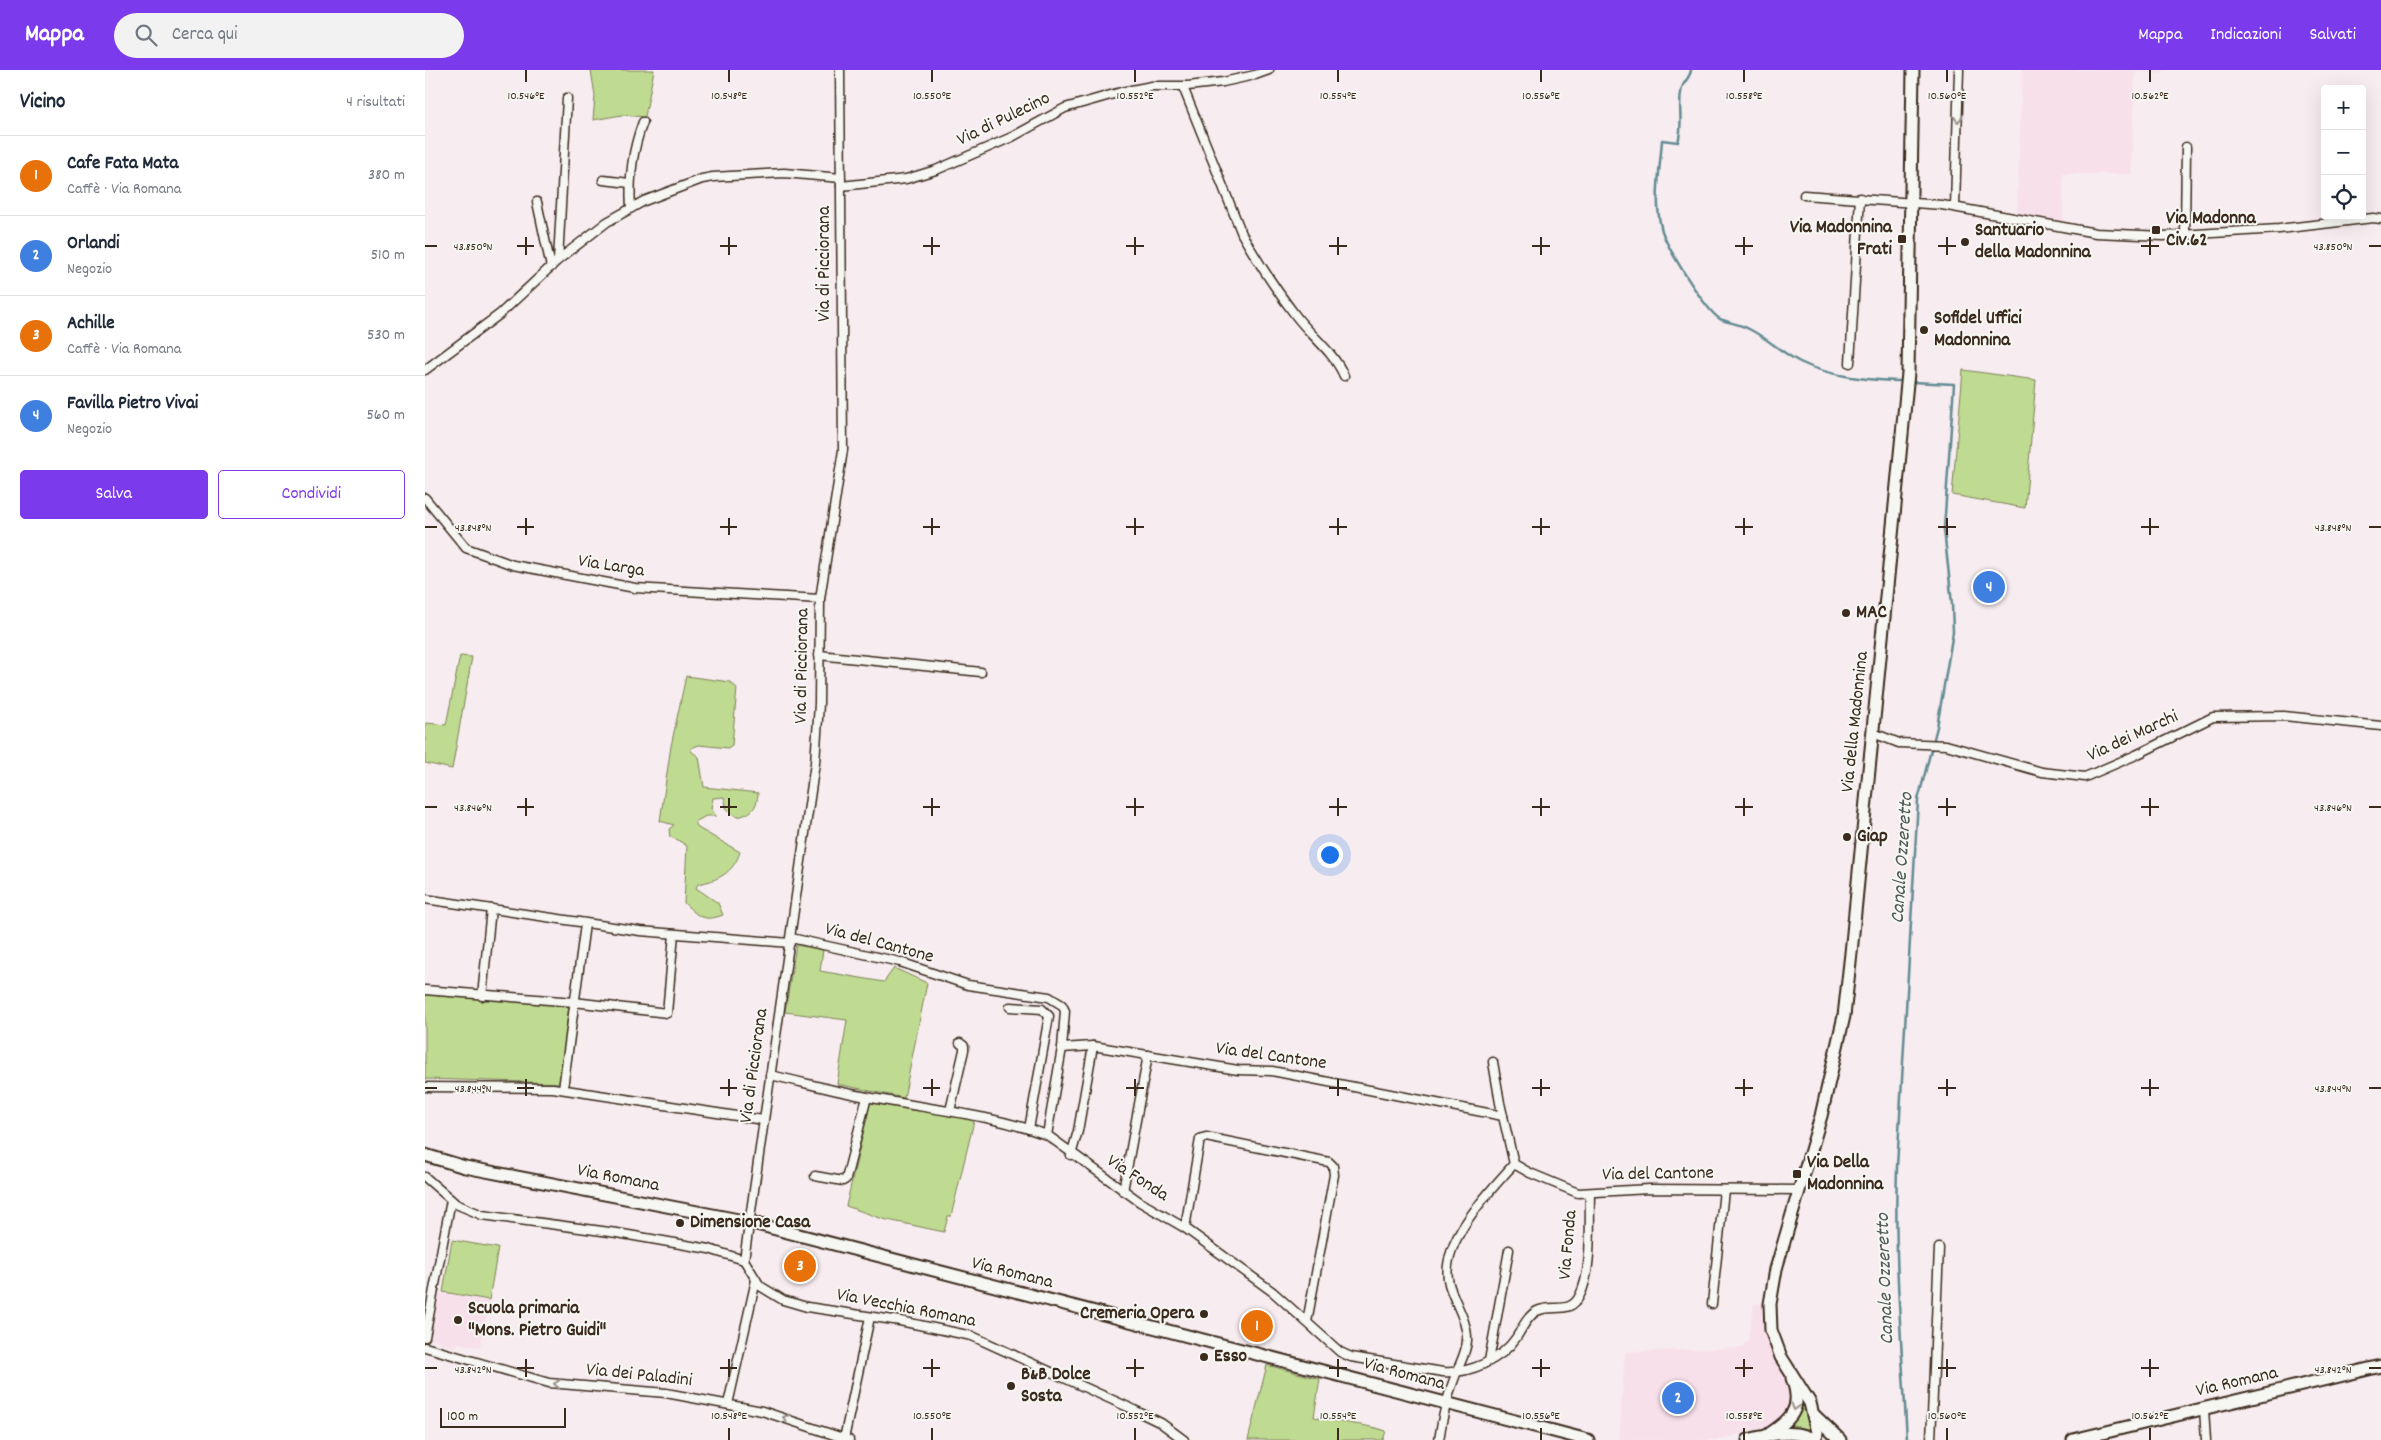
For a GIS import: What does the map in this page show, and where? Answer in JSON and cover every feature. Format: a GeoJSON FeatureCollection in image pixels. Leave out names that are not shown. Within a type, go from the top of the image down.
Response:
{"type":"FeatureCollection","features":[{"type":"Feature","properties":{"kind":"street","name":"Via di Picciorana"},"geometry":{"type":"LineString","coordinates":[[744,1260],[815,763],[819,704],[820,599],[843,450],[839,70]]}},
{"type":"Feature","properties":{"kind":"street","name":"Via di Pulecino"},"geometry":{"type":"LineString","coordinates":[[425,370],[500,314],[558,260],[607,222],[631,208],[702,179],[784,173],[841,182],[906,179],[936,170],[1003,141],[1065,108],[1152,86],[1183,87],[1255,76],[1269,70]]}},
{"type":"Feature","properties":{"kind":"street","name":"Via della Madonnina"},"geometry":{"type":"LineString","coordinates":[[1787,1365],[1771,1330],[1770,1304],[1776,1269],[1821,1116],[1844,1016],[1873,733],[1907,373],[1912,202],[1913,70]]}},
{"type":"Feature","properties":{"kind":"street"},"geometry":{"type":"LineString","coordinates":[[1955,207],[1959,70]]}},
{"type":"Feature","properties":{"kind":"street"},"geometry":{"type":"LineString","coordinates":[[1183,87],[1242,234],[1252,252],[1295,315],[1339,365],[1344,376]]}},
{"type":"Feature","properties":{"kind":"street"},"geometry":{"type":"LineString","coordinates":[[558,260],[567,98]]}},
{"type":"Feature","properties":{"kind":"street"},"geometry":{"type":"LineString","coordinates":[[631,208],[630,183],[637,137],[643,122]]}},
{"type":"Feature","properties":{"kind":"street"},"geometry":{"type":"LineString","coordinates":[[2185,234],[2186,147]]}},
{"type":"Feature","properties":{"kind":"street"},"geometry":{"type":"LineString","coordinates":[[603,180],[630,183]]}},
{"type":"Feature","properties":{"kind":"street"},"geometry":{"type":"LineString","coordinates":[[1804,195],[1912,202],[1955,207],[2096,233],[2185,234],[2279,229],[2373,218],[2381,219]]}},
{"type":"Feature","properties":{"kind":"street"},"geometry":{"type":"LineString","coordinates":[[1849,363],[1860,198]]}},
{"type":"Feature","properties":{"kind":"street"},"geometry":{"type":"LineString","coordinates":[[537,202],[551,267]]}},
{"type":"Feature","properties":{"kind":"street","name":"Via Larga"},"geometry":{"type":"LineString","coordinates":[[425,498],[466,548],[513,565],[635,588],[820,599]]}},
{"type":"Feature","properties":{"kind":"street"},"geometry":{"type":"LineString","coordinates":[[819,655],[981,672]]}},
{"type":"Feature","properties":{"kind":"street","name":"Via dei Marchi"},"geometry":{"type":"LineString","coordinates":[[1873,733],[1899,743],[1934,744],[1956,748],[2041,772],[2085,776],[2136,756],[2213,717],[2285,716],[2381,726]]}},
{"type":"Feature","properties":{"kind":"street"},"geometry":{"type":"LineString","coordinates":[[425,899],[585,924],[674,934],[790,941]]}},
{"type":"Feature","properties":{"kind":"street"},"geometry":{"type":"LineString","coordinates":[[482,996],[491,909]]}},
{"type":"Feature","properties":{"kind":"street"},"geometry":{"type":"LineString","coordinates":[[563,1089],[585,924]]}},
{"type":"Feature","properties":{"kind":"street"},"geometry":{"type":"LineString","coordinates":[[425,990],[574,1002],[667,1013],[674,934]]}},
{"type":"Feature","properties":{"kind":"street","name":"Via del Cantone"},"geometry":{"type":"LineString","coordinates":[[790,941],[900,962],[968,985],[1049,998],[1062,1005],[1065,1011],[1062,1048],[1047,1136]]}},
{"type":"Feature","properties":{"kind":"street"},"geometry":{"type":"LineString","coordinates":[[1009,1007],[1042,1009],[1049,1016],[1029,1129]]}},
{"type":"Feature","properties":{"kind":"street"},"geometry":{"type":"LineString","coordinates":[[950,1110],[964,1050],[964,1046],[960,1043]]}},
{"type":"Feature","properties":{"kind":"street"},"geometry":{"type":"LineString","coordinates":[[1071,1155],[1078,1131],[1093,1046]]}},
{"type":"Feature","properties":{"kind":"street","name":"Via del Cantone"},"geometry":{"type":"LineString","coordinates":[[1062,1048],[1093,1046],[1238,1070],[1272,1070],[1503,1116]]}},
{"type":"Feature","properties":{"kind":"street"},"geometry":{"type":"LineString","coordinates":[[1123,1191],[1148,1055]]}},
{"type":"Feature","properties":{"kind":"street"},"geometry":{"type":"LineString","coordinates":[[1439,1440],[1447,1404],[1465,1350],[1467,1333],[1448,1278],[1448,1262],[1459,1231],[1514,1164],[1493,1062]]}},
{"type":"Feature","properties":{"kind":"street","name":"Via Fonda"},"geometry":{"type":"LineString","coordinates":[[770,1075],[867,1097],[950,1110],[1029,1129],[1047,1136],[1123,1191],[1185,1228],[1273,1292],[1307,1322],[1330,1346],[1351,1357],[1456,1373],[1489,1361],[1509,1347],[1529,1317],[1536,1311],[1568,1308],[1574,1304],[1584,1284],[1587,1264],[1590,1193]]}},
{"type":"Feature","properties":{"kind":"street"},"geometry":{"type":"LineString","coordinates":[[425,1087],[563,1089],[763,1120]]}},
{"type":"Feature","properties":{"kind":"street"},"geometry":{"type":"LineString","coordinates":[[815,1176],[843,1181],[846,1179],[867,1097]]}},
{"type":"Feature","properties":{"kind":"street"},"geometry":{"type":"LineString","coordinates":[[1185,1228],[1200,1139],[1206,1137],[1329,1162],[1333,1166],[1334,1176],[1307,1322]]}},
{"type":"Feature","properties":{"kind":"street","name":"Via Romana"},"geometry":{"type":"LineString","coordinates":[[425,1155],[465,1167],[749,1222],[1588,1440]]}},
{"type":"Feature","properties":{"kind":"street","name":"Via del Cantone"},"geometry":{"type":"LineString","coordinates":[[1514,1164],[1569,1190],[1590,1193],[1649,1189],[1799,1190]]}},
{"type":"Feature","properties":{"kind":"street"},"geometry":{"type":"LineString","coordinates":[[425,1177],[465,1210],[482,1215],[686,1244],[744,1260]]}},
{"type":"Feature","properties":{"kind":"street"},"geometry":{"type":"LineString","coordinates":[[1712,1304],[1724,1190]]}},
{"type":"Feature","properties":{"kind":"street"},"geometry":{"type":"LineString","coordinates":[[425,1337],[451,1200]]}},
{"type":"Feature","properties":{"kind":"street"},"geometry":{"type":"LineString","coordinates":[[1931,1440],[1939,1248]]}},
{"type":"Feature","properties":{"kind":"street"},"geometry":{"type":"LineString","coordinates":[[1489,1361],[1509,1250]]}},
{"type":"Feature","properties":{"kind":"street","name":"Via Vecchia Romana"},"geometry":{"type":"LineString","coordinates":[[744,1260],[756,1280],[766,1291],[783,1300],[807,1307],[972,1336],[1161,1423],[1184,1440]]}},
{"type":"Feature","properties":{"kind":"street"},"geometry":{"type":"LineString","coordinates":[[728,1404],[756,1280]]}},
{"type":"Feature","properties":{"kind":"street"},"geometry":{"type":"LineString","coordinates":[[847,1439],[870,1317]]}},
{"type":"Feature","properties":{"kind":"street","name":"Via dei Paladini"},"geometry":{"type":"LineString","coordinates":[[425,1347],[549,1383],[666,1393],[728,1404],[777,1415],[847,1439]]}},
{"type":"Feature","properties":{"kind":"street"},"geometry":{"type":"LineString","coordinates":[[1747,1440],[1803,1434],[1815,1440],[1817,1432],[1814,1415],[1804,1390],[1787,1365]]}},
{"type":"Feature","properties":{"kind":"street"},"geometry":{"type":"LineString","coordinates":[[1765,1437],[1792,1416],[1796,1406],[1797,1397],[1787,1365]]}},
{"type":"Feature","properties":{"kind":"street","name":"Via Romana"},"geometry":{"type":"LineString","coordinates":[[2073,1440],[2381,1366]]}},
{"type":"Feature","properties":{"kind":"street"},"geometry":{"type":"LineString","coordinates":[[2204,1409],[2206,1440]]}},
{"type":"Feature","properties":{"kind":"street"},"geometry":{"type":"LineString","coordinates":[[1814,1415],[1840,1440]]}},
{"type":"Feature","properties":{"kind":"shaded area"},"geometry":{"type":"Polygon","coordinates":[[[2022,70],[2164,70],[2163,73],[2135,72],[2131,174],[2063,174],[2063,223],[2017,214],[2022,70]]]}},
{"type":"Feature","properties":{"kind":"shaded area","name":"Scuola primaria \"Mons. Pietro Guidi\""},"geometry":{"type":"Polygon","coordinates":[[[436,1292],[489,1301],[480,1347],[457,1343],[456,1346],[440,1344],[440,1341],[428,1339],[436,1292]]]}},
{"type":"Feature","properties":{"kind":"shaded area"},"geometry":{"type":"Polygon","coordinates":[[[1765,1303],[1793,1392],[1789,1411],[1776,1424],[1718,1440],[1619,1440],[1625,1352],[1742,1348],[1748,1341],[1754,1304],[1765,1303]]]}},
{"type":"Feature","properties":{"kind":"green space"},"geometry":{"type":"Polygon","coordinates":[[[591,70],[654,70],[645,117],[622,115],[593,120],[595,96],[591,70]]]}},
{"type":"Feature","properties":{"kind":"green space"},"geometry":{"type":"Polygon","coordinates":[[[1963,370],[2036,380],[2025,508],[1952,495],[1963,370]]]}},
{"type":"Feature","properties":{"kind":"green space"},"geometry":{"type":"Polygon","coordinates":[[[460,656],[472,657],[452,769],[425,763],[425,727],[426,723],[446,725],[460,656]]]}},
{"type":"Feature","properties":{"kind":"green space"},"geometry":{"type":"Polygon","coordinates":[[[686,676],[730,682],[737,688],[732,745],[728,748],[699,745],[691,748],[691,751],[699,757],[704,787],[758,793],[755,807],[750,812],[737,817],[727,810],[724,797],[713,798],[711,808],[716,816],[706,816],[695,822],[698,828],[740,852],[729,870],[719,878],[698,884],[696,888],[718,903],[723,915],[711,918],[698,915],[684,903],[687,846],[670,837],[669,829],[674,825],[660,821],[671,746],[686,676]]]}},
{"type":"Feature","properties":{"kind":"green space"},"geometry":{"type":"Polygon","coordinates":[[[796,945],[823,950],[820,971],[884,982],[894,968],[927,983],[904,1098],[837,1084],[847,1020],[785,1012],[796,945]]]}},
{"type":"Feature","properties":{"kind":"green space"},"geometry":{"type":"Polygon","coordinates":[[[425,993],[569,1004],[561,1083],[425,1079],[425,993]]]}},
{"type":"Feature","properties":{"kind":"green space"},"geometry":{"type":"Polygon","coordinates":[[[871,1100],[974,1121],[951,1216],[948,1216],[944,1232],[883,1219],[846,1206],[871,1100]]]}},
{"type":"Feature","properties":{"kind":"green space"},"geometry":{"type":"Polygon","coordinates":[[[452,1240],[498,1248],[489,1300],[443,1292],[452,1240]]]}},
{"type":"Feature","properties":{"kind":"green space"},"geometry":{"type":"Polygon","coordinates":[[[1267,1365],[1320,1379],[1314,1417],[1386,1431],[1383,1440],[1248,1440],[1267,1365]]]}},
{"type":"Feature","properties":{"kind":"green space"},"geometry":{"type":"Polygon","coordinates":[[[1801,1397],[1807,1406],[1813,1432],[1786,1429],[1795,1417],[1801,1397]]]}},
{"type":"Feature","properties":{"kind":"waterway","name":"Canale Ozzeretto"},"geometry":{"type":"LineString","coordinates":[[1691,70],[1681,94],[1680,135],[1678,142],[1662,140],[1658,206],[1664,236],[1696,291],[1705,304],[1720,319],[1749,329],[1800,362],[1824,371],[1862,379],[1900,381]]}},
{"type":"Feature","properties":{"kind":"waterway","name":"Canale Ozzeretto"},"geometry":{"type":"LineString","coordinates":[[1907,1440],[1898,1270],[1897,1167],[1918,800],[1937,727],[1953,632],[1944,529],[1954,384],[1912,382]]}},
{"type":"Feature","properties":{"kind":"place","name":"Via Madonna Civ.62"},"geometry":{"type":"Point","coordinates":[2156,230]}},
{"type":"Feature","properties":{"kind":"place","name":"Via Madonnina Frati"},"geometry":{"type":"Point","coordinates":[1902,239]}},
{"type":"Feature","properties":{"kind":"place","name":"Santuario della Madonnina"},"geometry":{"type":"Point","coordinates":[1965,242]}},
{"type":"Feature","properties":{"kind":"place","name":"Sofidel Uffici Madonnina"},"geometry":{"type":"Point","coordinates":[1924,330]}},
{"type":"Feature","properties":{"kind":"place","name":"Favilla Pietro Vivai"},"geometry":{"type":"Point","coordinates":[1989,587]}},
{"type":"Feature","properties":{"kind":"place","name":"MAC"},"geometry":{"type":"Point","coordinates":[1846,613]}},
{"type":"Feature","properties":{"kind":"place","name":"Giap"},"geometry":{"type":"Point","coordinates":[1847,837]}},
{"type":"Feature","properties":{"kind":"place","name":"Via Della Madonnina"},"geometry":{"type":"Point","coordinates":[1797,1174]}},
{"type":"Feature","properties":{"kind":"place","name":"Dimensione Casa"},"geometry":{"type":"Point","coordinates":[680,1223]}},
{"type":"Feature","properties":{"kind":"place","name":"Achille"},"geometry":{"type":"Point","coordinates":[800,1266]}},
{"type":"Feature","properties":{"kind":"place","name":"Cremeria Opera"},"geometry":{"type":"Point","coordinates":[1204,1314]}},
{"type":"Feature","properties":{"kind":"place","name":"Scuola primaria \"Mons. Pietro Guidi\""},"geometry":{"type":"Point","coordinates":[458,1320]}},
{"type":"Feature","properties":{"kind":"place","name":"Cafe Fata Mata"},"geometry":{"type":"Point","coordinates":[1257,1326]}},
{"type":"Feature","properties":{"kind":"place","name":"Esso"},"geometry":{"type":"Point","coordinates":[1204,1357]}},
{"type":"Feature","properties":{"kind":"place","name":"B&B Dolce Sosta"},"geometry":{"type":"Point","coordinates":[1011,1386]}},
{"type":"Feature","properties":{"kind":"place","name":"Orlandi"},"geometry":{"type":"Point","coordinates":[1678,1398]}}]}
